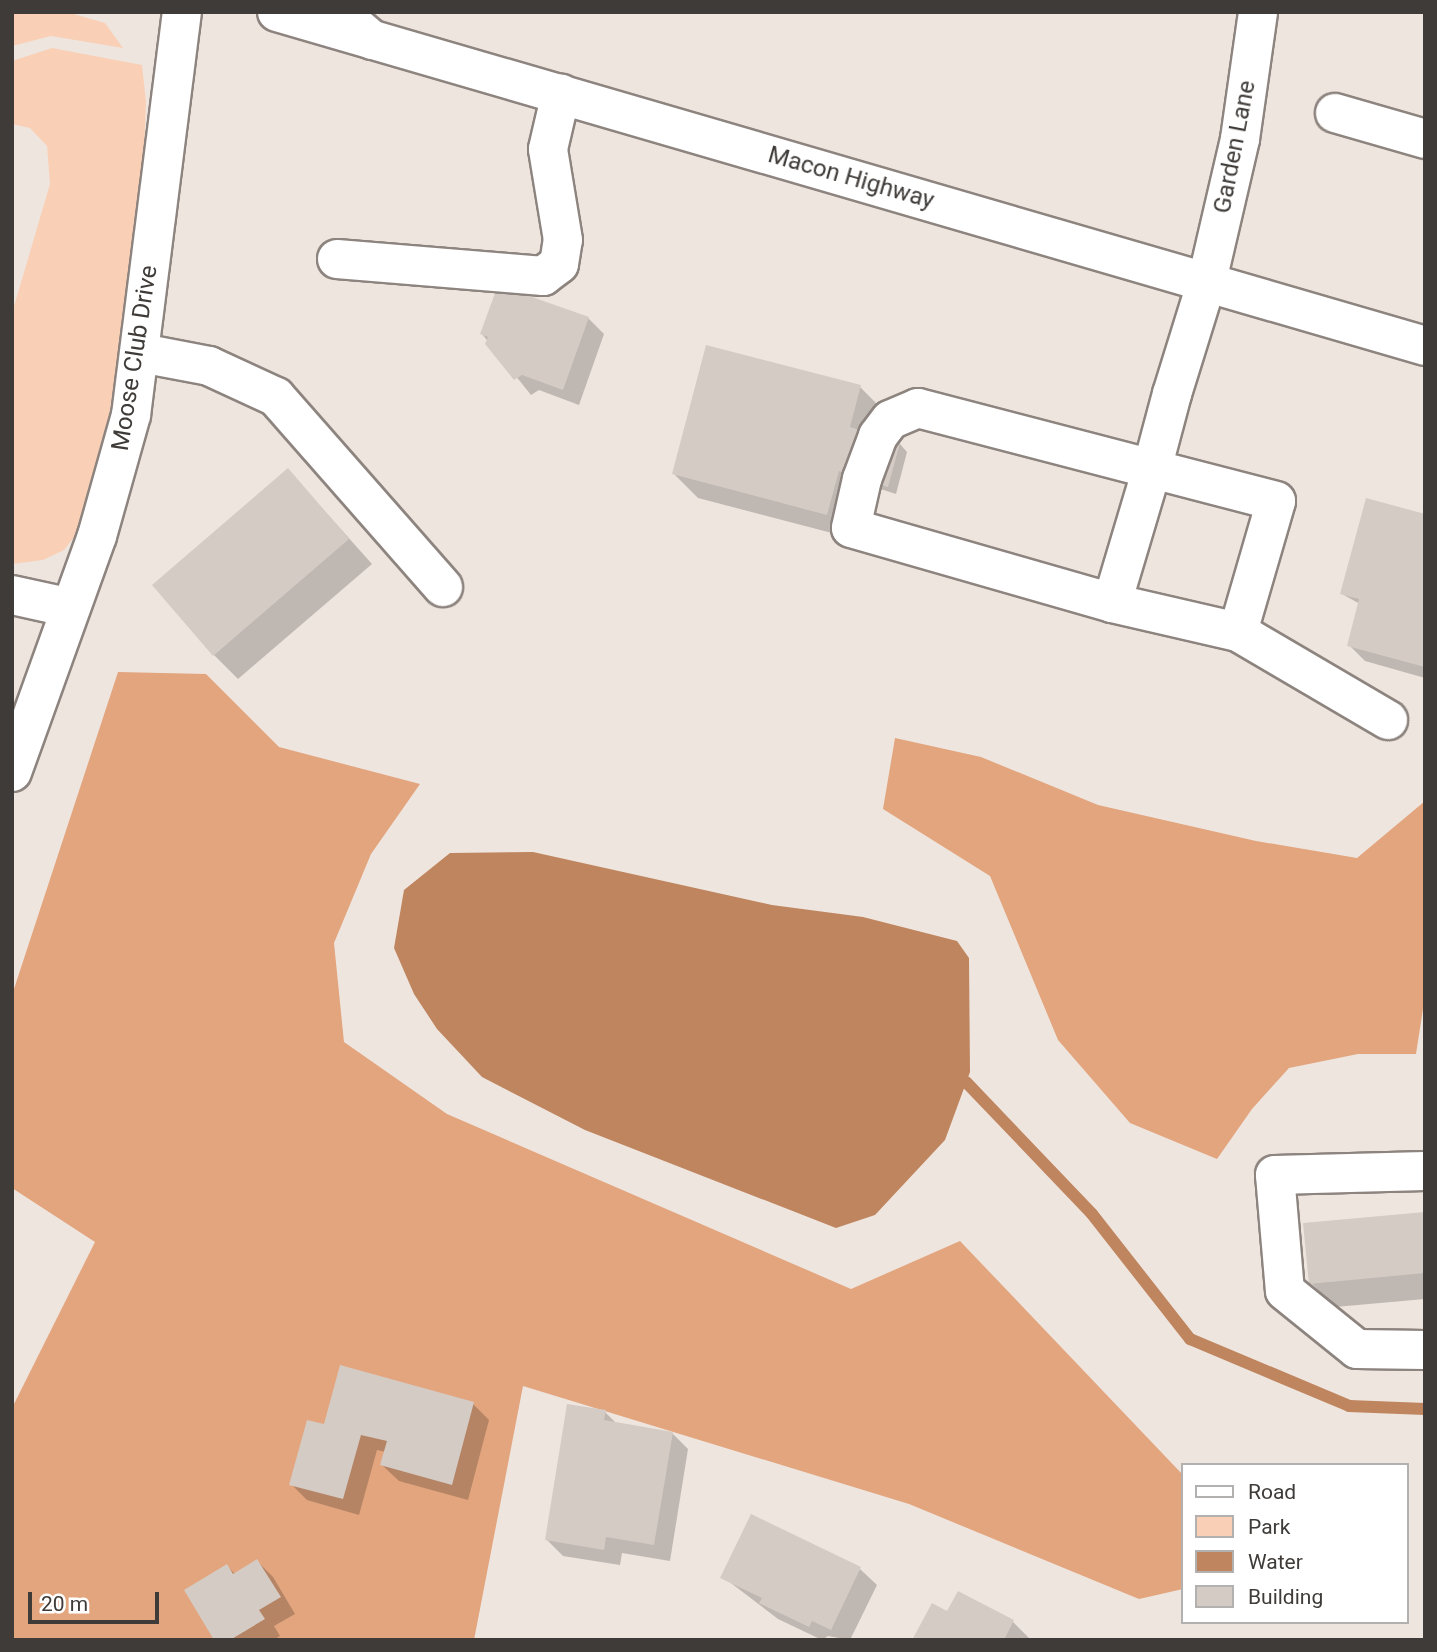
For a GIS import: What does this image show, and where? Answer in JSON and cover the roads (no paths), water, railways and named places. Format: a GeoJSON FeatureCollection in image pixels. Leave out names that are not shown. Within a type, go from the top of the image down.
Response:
{"type":"FeatureCollection","features":[{"type":"Feature","properties":{"kind":"main road","name":"Moose Club Drive"},"geometry":{"type":"LineString","coordinates":[[12,772],[71,608],[116,471],[141,353],[182,12]]}},
{"type":"Feature","properties":{"kind":"main road","name":"Macon Highway"},"geometry":{"type":"LineString","coordinates":[[276,12],[1425,346]]}},
{"type":"Feature","properties":{"kind":"main road"},"geometry":{"type":"LineString","coordinates":[[339,12],[372,40]]}},
{"type":"Feature","properties":{"kind":"main road","name":"Garden Lane"},"geometry":{"type":"LineString","coordinates":[[1112,603],[1207,281],[1240,139],[1258,12]]}},
{"type":"Feature","properties":{"kind":"main road"},"geometry":{"type":"LineString","coordinates":[[337,259],[543,276],[559,264],[563,240],[548,149],[561,93]]}},
{"type":"Feature","properties":{"kind":"main road"},"geometry":{"type":"LineString","coordinates":[[1335,113],[1425,139]]}},
{"type":"Feature","properties":{"kind":"main road"},"geometry":{"type":"LineString","coordinates":[[141,353],[209,366],[276,397],[443,587]]}},
{"type":"Feature","properties":{"kind":"main road"},"geometry":{"type":"LineString","coordinates":[[1238,632],[1276,501],[918,408],[890,420],[878,436],[863,479],[851,528],[1112,603],[1238,632],[1388,720]]}},
{"type":"Feature","properties":{"kind":"main road"},"geometry":{"type":"LineString","coordinates":[[12,595],[71,608]]}},
{"type":"Feature","properties":{"kind":"main road"},"geometry":{"type":"LineString","coordinates":[[1425,1171],[1275,1175],[1285,1291],[1357,1349],[1425,1350]]}},
{"type":"Feature","properties":{"kind":"water"},"geometry":{"type":"Polygon","coordinates":[[[533,852],[772,905],[863,917],[957,941],[969,958],[970,1072],[945,1140],[875,1215],[836,1228],[585,1130],[482,1077],[437,1029],[414,994],[394,948],[404,890],[450,853],[533,852]]]}},
{"type":"Feature","properties":{"kind":"waterway"},"geometry":{"type":"LineString","coordinates":[[966,1082],[1092,1214],[1190,1339],[1349,1406],[1425,1409]]}}]}
